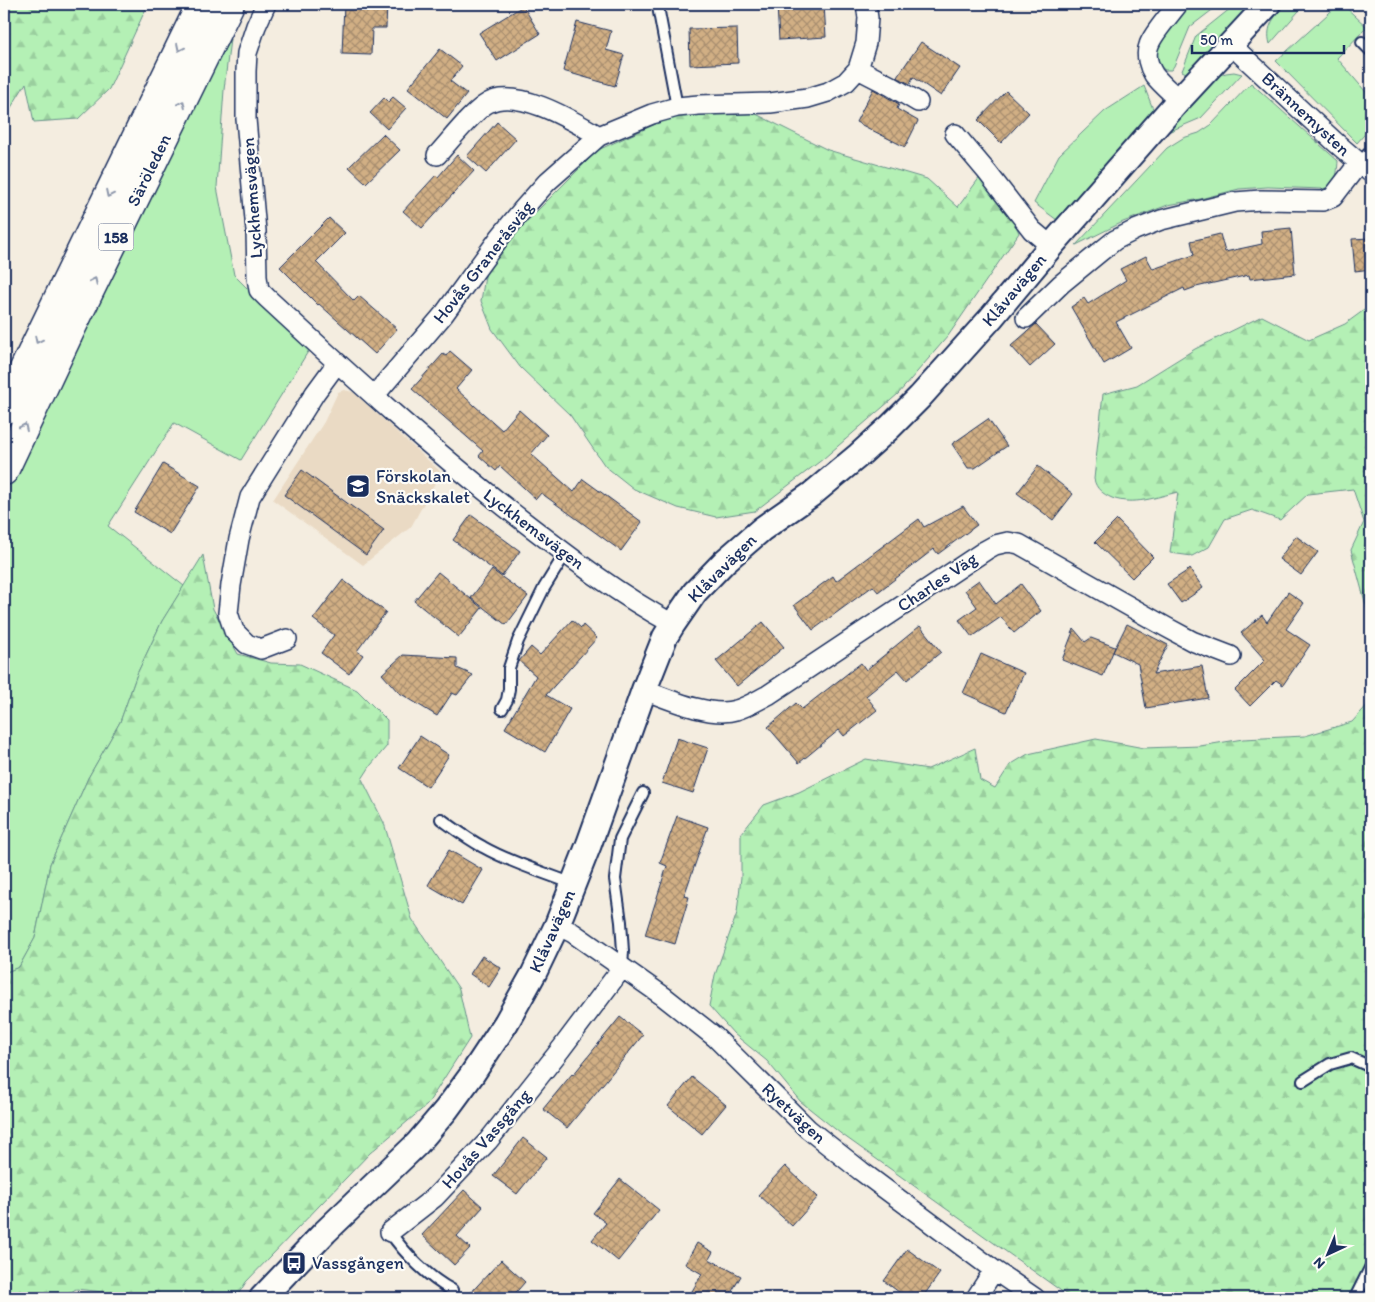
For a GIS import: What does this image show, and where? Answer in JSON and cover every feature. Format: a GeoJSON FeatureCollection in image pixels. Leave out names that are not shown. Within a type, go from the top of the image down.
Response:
{"type":"FeatureCollection","features":[{"type":"Feature","properties":{"kind":"main road","name":"Säröleden"},"geometry":{"type":"LineString","coordinates":[[4,410],[201,4]]}},
{"type":"Feature","properties":{"kind":"main road","name":"Säröleden"},"geometry":{"type":"LineString","coordinates":[[4,471],[72,327],[230,4]]}},
{"type":"Feature","properties":{"kind":"street","name":"Lyckhemsvägen"},"geometry":{"type":"LineString","coordinates":[[266,4],[247,53],[246,71],[246,119],[259,290],[337,364],[472,482],[565,554],[643,608],[673,624]]}},
{"type":"Feature","properties":{"kind":"street"},"geometry":{"type":"LineString","coordinates":[[866,4],[868,18],[866,43],[858,69],[918,102]]}},
{"type":"Feature","properties":{"kind":"street"},"geometry":{"type":"LineString","coordinates":[[1178,4],[1154,35],[1148,46],[1148,53],[1149,64],[1154,75],[1179,100]]}},
{"type":"Feature","properties":{"kind":"street","name":"Klåvavägen"},"geometry":{"type":"LineString","coordinates":[[262,1298],[324,1232],[417,1144],[446,1110],[506,1023],[534,973],[557,925],[589,844],[665,637],[695,592],[724,561],[762,529],[812,494],[859,455],[920,397],[991,318],[1051,246],[1179,100],[1268,4]]}},
{"type":"Feature","properties":{"kind":"street","name":"Brännemysten"},"geometry":{"type":"LineString","coordinates":[[1026,318],[1061,284],[1100,252],[1115,240],[1135,230],[1161,220],[1235,202],[1261,200],[1323,201],[1333,197],[1367,162],[1230,44]]}},
{"type":"Feature","properties":{"kind":"street","name":"Hovås Graneråsväg"},"geometry":{"type":"LineString","coordinates":[[374,396],[444,314],[500,237],[523,209],[547,182],[599,136],[652,114],[677,107],[770,103],[808,98],[828,92],[846,82],[858,69]]}},
{"type":"Feature","properties":{"kind":"street"},"geometry":{"type":"LineString","coordinates":[[437,155],[480,109],[490,102],[500,99],[513,98],[540,106],[569,118],[599,136]]}},
{"type":"Feature","properties":{"kind":"street"},"geometry":{"type":"LineString","coordinates":[[955,134],[1032,230],[1051,246]]}},
{"type":"Feature","properties":{"kind":"street"},"geometry":{"type":"LineString","coordinates":[[287,639],[260,649],[247,644],[234,631],[228,613],[239,539],[250,497],[315,393],[337,364]]}},
{"type":"Feature","properties":{"kind":"street","name":"Charles Väg"},"geometry":{"type":"LineString","coordinates":[[644,690],[711,712],[734,711],[768,696],[986,550],[1008,542],[1019,544],[1116,600],[1192,640],[1231,656]]}},
{"type":"Feature","properties":{"kind":"street","name":"Ryetvägen"},"geometry":{"type":"LineString","coordinates":[[557,925],[573,933],[663,996],[715,1037],[808,1129],[861,1171],[1034,1298]]}},
{"type":"Feature","properties":{"kind":"street","name":"Hovås Vassgång"},"geometry":{"type":"LineString","coordinates":[[390,1232],[435,1197],[488,1141],[622,968]]}},
{"type":"Feature","properties":{"kind":"street"},"geometry":{"type":"LineString","coordinates":[[976,1298],[994,1270]]}},
{"type":"Feature","properties":{"kind":"lane"},"geometry":{"type":"LineString","coordinates":[[658,7],[677,107]]}},
{"type":"Feature","properties":{"kind":"lane"},"geometry":{"type":"LineString","coordinates":[[1362,42],[1371,51]]}},
{"type":"Feature","properties":{"kind":"lane"},"geometry":{"type":"LineString","coordinates":[[502,709],[507,700],[509,668],[518,641],[544,588],[565,554]]}},
{"type":"Feature","properties":{"kind":"lane"},"geometry":{"type":"LineString","coordinates":[[622,968],[621,922],[615,879],[620,839],[642,793]]}},
{"type":"Feature","properties":{"kind":"lane"},"geometry":{"type":"LineString","coordinates":[[441,819],[484,848],[573,884]]}},
{"type":"Feature","properties":{"kind":"lane"},"geometry":{"type":"LineString","coordinates":[[1304,1082],[1330,1064],[1351,1058],[1371,1067]]}},
{"type":"Feature","properties":{"kind":"lane","name":"Hovås Vassgång"},"geometry":{"type":"LineString","coordinates":[[390,1232],[400,1247],[441,1284],[452,1290]]}},
{"type":"Feature","properties":{"kind":"lane"},"geometry":{"type":"LineString","coordinates":[[1355,1298],[1371,1266]]}},
{"type":"Feature","properties":{"kind":"shaded area","name":"Förskolan Snäckskalet"},"geometry":{"type":"Polygon","coordinates":[[[344,390],[353,392],[441,472],[411,527],[363,565],[273,500],[324,422],[338,392],[344,390]]]}},
{"type":"Feature","properties":{"kind":"green space"},"geometry":{"type":"Polygon","coordinates":[[[4,4],[148,4],[109,89],[78,119],[34,122],[26,83],[4,119],[4,4]]]}},
{"type":"Feature","properties":{"kind":"green space"},"geometry":{"type":"Polygon","coordinates":[[[1186,4],[1220,4],[1190,27],[1174,66],[1171,70],[1165,70],[1161,67],[1157,56],[1157,45],[1186,4]]]}},
{"type":"Feature","properties":{"kind":"green space"},"geometry":{"type":"Polygon","coordinates":[[[1236,4],[1250,4],[1190,72],[1182,71],[1196,36],[1236,4]]]}},
{"type":"Feature","properties":{"kind":"green space"},"geometry":{"type":"Polygon","coordinates":[[[1286,4],[1305,4],[1270,44],[1269,32],[1272,22],[1286,4]]]}},
{"type":"Feature","properties":{"kind":"green space"},"geometry":{"type":"Polygon","coordinates":[[[1339,4],[1342,4],[1367,27],[1337,58],[1371,98],[1371,127],[1357,143],[1276,61],[1339,4]]]}},
{"type":"Feature","properties":{"kind":"green space"},"geometry":{"type":"Polygon","coordinates":[[[230,39],[224,90],[217,187],[234,275],[309,350],[241,460],[174,423],[108,526],[184,586],[162,621],[137,674],[120,722],[88,778],[50,864],[35,938],[19,967],[4,973],[4,490],[46,392],[230,39]]]}},
{"type":"Feature","properties":{"kind":"green space"},"geometry":{"type":"Polygon","coordinates":[[[1234,72],[1242,74],[1201,118],[1161,135],[1217,76],[1234,72]]]}},
{"type":"Feature","properties":{"kind":"green space"},"geometry":{"type":"Polygon","coordinates":[[[1251,83],[1338,161],[1337,174],[1334,181],[1328,187],[1323,189],[1268,187],[1239,189],[1168,205],[1123,222],[1076,245],[1167,148],[1183,138],[1199,133],[1211,125],[1251,83]]]}},
{"type":"Feature","properties":{"kind":"green space"},"geometry":{"type":"Polygon","coordinates":[[[1144,86],[1155,114],[1057,220],[1034,203],[1059,155],[1105,111],[1144,86]]]}},
{"type":"Feature","properties":{"kind":"green space"},"geometry":{"type":"Polygon","coordinates":[[[742,107],[828,150],[927,179],[958,207],[980,177],[1008,206],[1019,233],[948,336],[898,394],[823,459],[755,511],[716,517],[678,508],[634,489],[605,466],[570,415],[520,367],[492,329],[481,301],[487,264],[598,150],[671,117],[742,107]]]}},
{"type":"Feature","properties":{"kind":"green space"},"geometry":{"type":"Polygon","coordinates":[[[1371,305],[1371,624],[1351,550],[1364,522],[1353,489],[1308,494],[1280,520],[1252,510],[1225,519],[1209,547],[1192,556],[1170,553],[1178,492],[1145,500],[1128,501],[1112,498],[1098,488],[1094,479],[1103,394],[1137,385],[1195,349],[1262,316],[1309,340],[1345,324],[1371,305]]]}},
{"type":"Feature","properties":{"kind":"green space"},"geometry":{"type":"Polygon","coordinates":[[[203,555],[213,609],[238,654],[271,663],[300,664],[357,690],[387,720],[387,746],[362,779],[384,823],[412,919],[459,989],[470,1038],[427,1105],[370,1153],[246,1282],[236,1298],[131,1298],[76,1289],[61,1298],[4,1298],[4,973],[19,967],[35,938],[50,864],[88,778],[120,722],[137,674],[162,621],[203,555]]]}},
{"type":"Feature","properties":{"kind":"green space"},"geometry":{"type":"Polygon","coordinates":[[[1371,701],[1371,1298],[1071,1298],[840,1133],[800,1101],[767,1061],[734,1034],[709,1006],[715,975],[737,913],[741,877],[741,834],[764,805],[799,792],[866,759],[928,769],[975,748],[980,780],[995,788],[1010,765],[1028,754],[1096,739],[1144,748],[1200,746],[1243,739],[1305,736],[1352,722],[1371,701]]]}},
{"type":"Feature","properties":{"kind":"building"},"geometry":{"type":"Polygon","coordinates":[[[344,4],[387,4],[386,28],[372,28],[371,55],[342,54],[344,4]]]}},
{"type":"Feature","properties":{"kind":"building"},"geometry":{"type":"Polygon","coordinates":[[[824,4],[826,37],[779,40],[777,5],[824,4]]]}},
{"type":"Feature","properties":{"kind":"building"},"geometry":{"type":"Polygon","coordinates":[[[523,6],[540,34],[497,61],[479,33],[523,6]]]}},
{"type":"Feature","properties":{"kind":"building"},"geometry":{"type":"Polygon","coordinates":[[[577,22],[611,31],[606,50],[624,55],[615,86],[563,71],[577,22]]]}},
{"type":"Feature","properties":{"kind":"building"},"geometry":{"type":"Polygon","coordinates":[[[737,28],[738,63],[690,65],[689,29],[737,28]]]}},
{"type":"Feature","properties":{"kind":"building"},"geometry":{"type":"Polygon","coordinates":[[[921,42],[960,68],[941,96],[913,77],[910,84],[897,77],[921,42]]]}},
{"type":"Feature","properties":{"kind":"building"},"geometry":{"type":"Polygon","coordinates":[[[440,49],[462,66],[450,81],[467,94],[447,119],[408,88],[440,49]]]}},
{"type":"Feature","properties":{"kind":"building"},"geometry":{"type":"Polygon","coordinates":[[[873,89],[899,104],[897,109],[918,121],[905,147],[856,122],[873,89]]]}},
{"type":"Feature","properties":{"kind":"building"},"geometry":{"type":"Polygon","coordinates":[[[1006,91],[1029,113],[1001,143],[978,120],[1006,91]]]}},
{"type":"Feature","properties":{"kind":"building"},"geometry":{"type":"Polygon","coordinates":[[[393,97],[406,108],[387,129],[370,113],[384,98],[388,102],[393,97]]]}},
{"type":"Feature","properties":{"kind":"building"},"geometry":{"type":"Polygon","coordinates":[[[497,122],[516,139],[486,173],[467,156],[497,122]]]}},
{"type":"Feature","properties":{"kind":"building"},"geometry":{"type":"Polygon","coordinates":[[[383,134],[400,150],[366,183],[349,167],[383,134]]]}},
{"type":"Feature","properties":{"kind":"building"},"geometry":{"type":"Polygon","coordinates":[[[457,155],[474,171],[422,228],[403,211],[436,175],[438,177],[457,155]]]}},
{"type":"Feature","properties":{"kind":"building"},"geometry":{"type":"Polygon","coordinates":[[[329,218],[345,233],[316,262],[354,301],[359,296],[397,329],[375,354],[318,305],[280,267],[329,218]]]}},
{"type":"Feature","properties":{"kind":"building"},"geometry":{"type":"Polygon","coordinates":[[[1291,228],[1295,274],[1250,279],[1249,275],[1185,291],[1184,288],[1116,322],[1131,348],[1104,364],[1071,307],[1084,298],[1088,304],[1126,280],[1120,269],[1146,256],[1153,269],[1194,255],[1191,241],[1220,234],[1225,252],[1262,244],[1261,231],[1291,228]]]}},
{"type":"Feature","properties":{"kind":"building"},"geometry":{"type":"Polygon","coordinates":[[[1370,238],[1371,269],[1355,271],[1352,239],[1370,238]]]}},
{"type":"Feature","properties":{"kind":"building"},"geometry":{"type":"Polygon","coordinates":[[[1036,324],[1055,344],[1030,367],[1011,346],[1036,324]]]}},
{"type":"Feature","properties":{"kind":"building"},"geometry":{"type":"Polygon","coordinates":[[[450,351],[472,370],[456,389],[502,430],[519,410],[547,435],[531,454],[574,492],[583,479],[642,522],[621,551],[541,493],[536,499],[500,466],[496,471],[479,456],[483,451],[412,389],[443,354],[446,356],[450,351]]]}},
{"type":"Feature","properties":{"kind":"building"},"geometry":{"type":"Polygon","coordinates":[[[988,419],[1007,446],[975,468],[968,468],[952,444],[988,419]]]}},
{"type":"Feature","properties":{"kind":"building"},"geometry":{"type":"Polygon","coordinates":[[[163,464],[200,486],[170,534],[134,512],[163,464]]]}},
{"type":"Feature","properties":{"kind":"building"},"geometry":{"type":"Polygon","coordinates":[[[1038,466],[1073,494],[1053,520],[1017,493],[1038,466]]]}},
{"type":"Feature","properties":{"kind":"building"},"geometry":{"type":"Polygon","coordinates":[[[302,470],[384,530],[366,555],[284,495],[302,470]]]}},
{"type":"Feature","properties":{"kind":"building"},"geometry":{"type":"Polygon","coordinates":[[[963,506],[977,525],[938,554],[934,549],[878,592],[873,586],[813,630],[794,605],[833,576],[836,581],[919,519],[924,527],[963,506]]]}},
{"type":"Feature","properties":{"kind":"building"},"geometry":{"type":"Polygon","coordinates":[[[471,515],[520,551],[502,576],[453,540],[471,515]]]}},
{"type":"Feature","properties":{"kind":"building"},"geometry":{"type":"Polygon","coordinates":[[[1117,520],[1153,557],[1132,578],[1095,542],[1117,520]]]}},
{"type":"Feature","properties":{"kind":"building"},"geometry":{"type":"Polygon","coordinates":[[[1296,536],[1318,552],[1301,575],[1279,559],[1296,536]]]}},
{"type":"Feature","properties":{"kind":"building"},"geometry":{"type":"Polygon","coordinates":[[[1190,569],[1203,588],[1181,603],[1167,584],[1190,569]]]}},
{"type":"Feature","properties":{"kind":"building"},"geometry":{"type":"Polygon","coordinates":[[[492,570],[528,596],[506,625],[471,598],[492,570]]]}},
{"type":"Feature","properties":{"kind":"building"},"geometry":{"type":"Polygon","coordinates":[[[438,572],[482,608],[459,637],[414,601],[438,572]]]}},
{"type":"Feature","properties":{"kind":"building"},"geometry":{"type":"Polygon","coordinates":[[[343,580],[386,612],[357,651],[363,655],[349,674],[321,653],[334,635],[313,619],[343,580]]]}},
{"type":"Feature","properties":{"kind":"building"},"geometry":{"type":"Polygon","coordinates":[[[979,580],[996,604],[1021,584],[1041,611],[1014,633],[1001,617],[972,637],[959,620],[977,607],[965,590],[979,580]]]}},
{"type":"Feature","properties":{"kind":"building"},"geometry":{"type":"Polygon","coordinates":[[[1288,592],[1304,603],[1286,629],[1310,645],[1283,685],[1276,680],[1250,706],[1235,690],[1265,660],[1241,633],[1262,615],[1267,622],[1288,592]]]}},
{"type":"Feature","properties":{"kind":"building"},"geometry":{"type":"Polygon","coordinates":[[[572,620],[581,628],[583,625],[597,638],[546,695],[570,709],[545,752],[505,728],[536,676],[519,661],[531,647],[540,655],[572,620]]]}},
{"type":"Feature","properties":{"kind":"building"},"geometry":{"type":"Polygon","coordinates":[[[763,622],[784,647],[737,686],[716,661],[763,622]]]}},
{"type":"Feature","properties":{"kind":"building"},"geometry":{"type":"Polygon","coordinates":[[[1127,624],[1168,645],[1153,674],[1202,666],[1208,698],[1146,708],[1138,664],[1113,652],[1127,624]]]}},
{"type":"Feature","properties":{"kind":"building"},"geometry":{"type":"Polygon","coordinates":[[[920,626],[941,652],[907,680],[898,670],[866,696],[877,710],[844,736],[839,730],[799,763],[768,727],[796,703],[802,709],[861,663],[866,670],[920,626]]]}},
{"type":"Feature","properties":{"kind":"building"},"geometry":{"type":"Polygon","coordinates":[[[1074,629],[1085,642],[1091,638],[1115,647],[1103,676],[1062,660],[1074,629]]]}},
{"type":"Feature","properties":{"kind":"building"},"geometry":{"type":"Polygon","coordinates":[[[981,654],[1024,673],[1006,712],[963,693],[981,654]]]}},
{"type":"Feature","properties":{"kind":"building"},"geometry":{"type":"Polygon","coordinates":[[[403,655],[457,658],[457,668],[473,675],[457,695],[452,693],[437,716],[398,692],[382,674],[403,655]]]}},
{"type":"Feature","properties":{"kind":"building"},"geometry":{"type":"Polygon","coordinates":[[[420,736],[449,755],[428,787],[399,768],[420,736]]]}},
{"type":"Feature","properties":{"kind":"building"},"geometry":{"type":"Polygon","coordinates":[[[677,738],[708,748],[693,793],[662,783],[677,738]]]}},
{"type":"Feature","properties":{"kind":"building"},"geometry":{"type":"Polygon","coordinates":[[[677,816],[708,827],[684,896],[689,897],[675,944],[645,935],[667,866],[660,863],[677,816]]]}},
{"type":"Feature","properties":{"kind":"building"},"geometry":{"type":"Polygon","coordinates":[[[449,850],[483,870],[462,905],[428,885],[449,850]]]}},
{"type":"Feature","properties":{"kind":"building"},"geometry":{"type":"Polygon","coordinates":[[[482,956],[501,968],[489,987],[470,974],[482,956]]]}},
{"type":"Feature","properties":{"kind":"building"},"geometry":{"type":"Polygon","coordinates":[[[620,1017],[643,1035],[567,1128],[543,1109],[620,1017]]]}},
{"type":"Feature","properties":{"kind":"building"},"geometry":{"type":"Polygon","coordinates":[[[692,1077],[726,1105],[702,1134],[668,1106],[692,1077]]]}},
{"type":"Feature","properties":{"kind":"building"},"geometry":{"type":"Polygon","coordinates":[[[523,1138],[547,1157],[517,1194],[493,1176],[523,1138]]]}},
{"type":"Feature","properties":{"kind":"building"},"geometry":{"type":"Polygon","coordinates":[[[785,1166],[818,1197],[792,1226],[758,1195],[785,1166]]]}},
{"type":"Feature","properties":{"kind":"building"},"geometry":{"type":"Polygon","coordinates":[[[620,1179],[659,1210],[618,1261],[592,1240],[606,1223],[593,1213],[620,1179]]]}},
{"type":"Feature","properties":{"kind":"building"},"geometry":{"type":"Polygon","coordinates":[[[464,1190],[483,1207],[457,1236],[470,1248],[454,1265],[422,1235],[464,1190]]]}},
{"type":"Feature","properties":{"kind":"building"},"geometry":{"type":"Polygon","coordinates":[[[697,1243],[713,1252],[709,1259],[741,1276],[728,1298],[688,1298],[702,1274],[685,1264],[697,1243]]]}},
{"type":"Feature","properties":{"kind":"building"},"geometry":{"type":"Polygon","coordinates":[[[907,1249],[940,1273],[922,1298],[907,1298],[884,1281],[907,1249]]]}},
{"type":"Feature","properties":{"kind":"building"},"geometry":{"type":"Polygon","coordinates":[[[501,1260],[525,1282],[511,1298],[466,1298],[501,1260]]]}},
{"type":"Feature","properties":{"kind":"place","name":"Förskolan Snäckskalet"},"geometry":{"type":"Point","coordinates":[358,486]}},
{"type":"Feature","properties":{"kind":"place","name":"Vassgången"},"geometry":{"type":"Point","coordinates":[294,1263]}}]}
